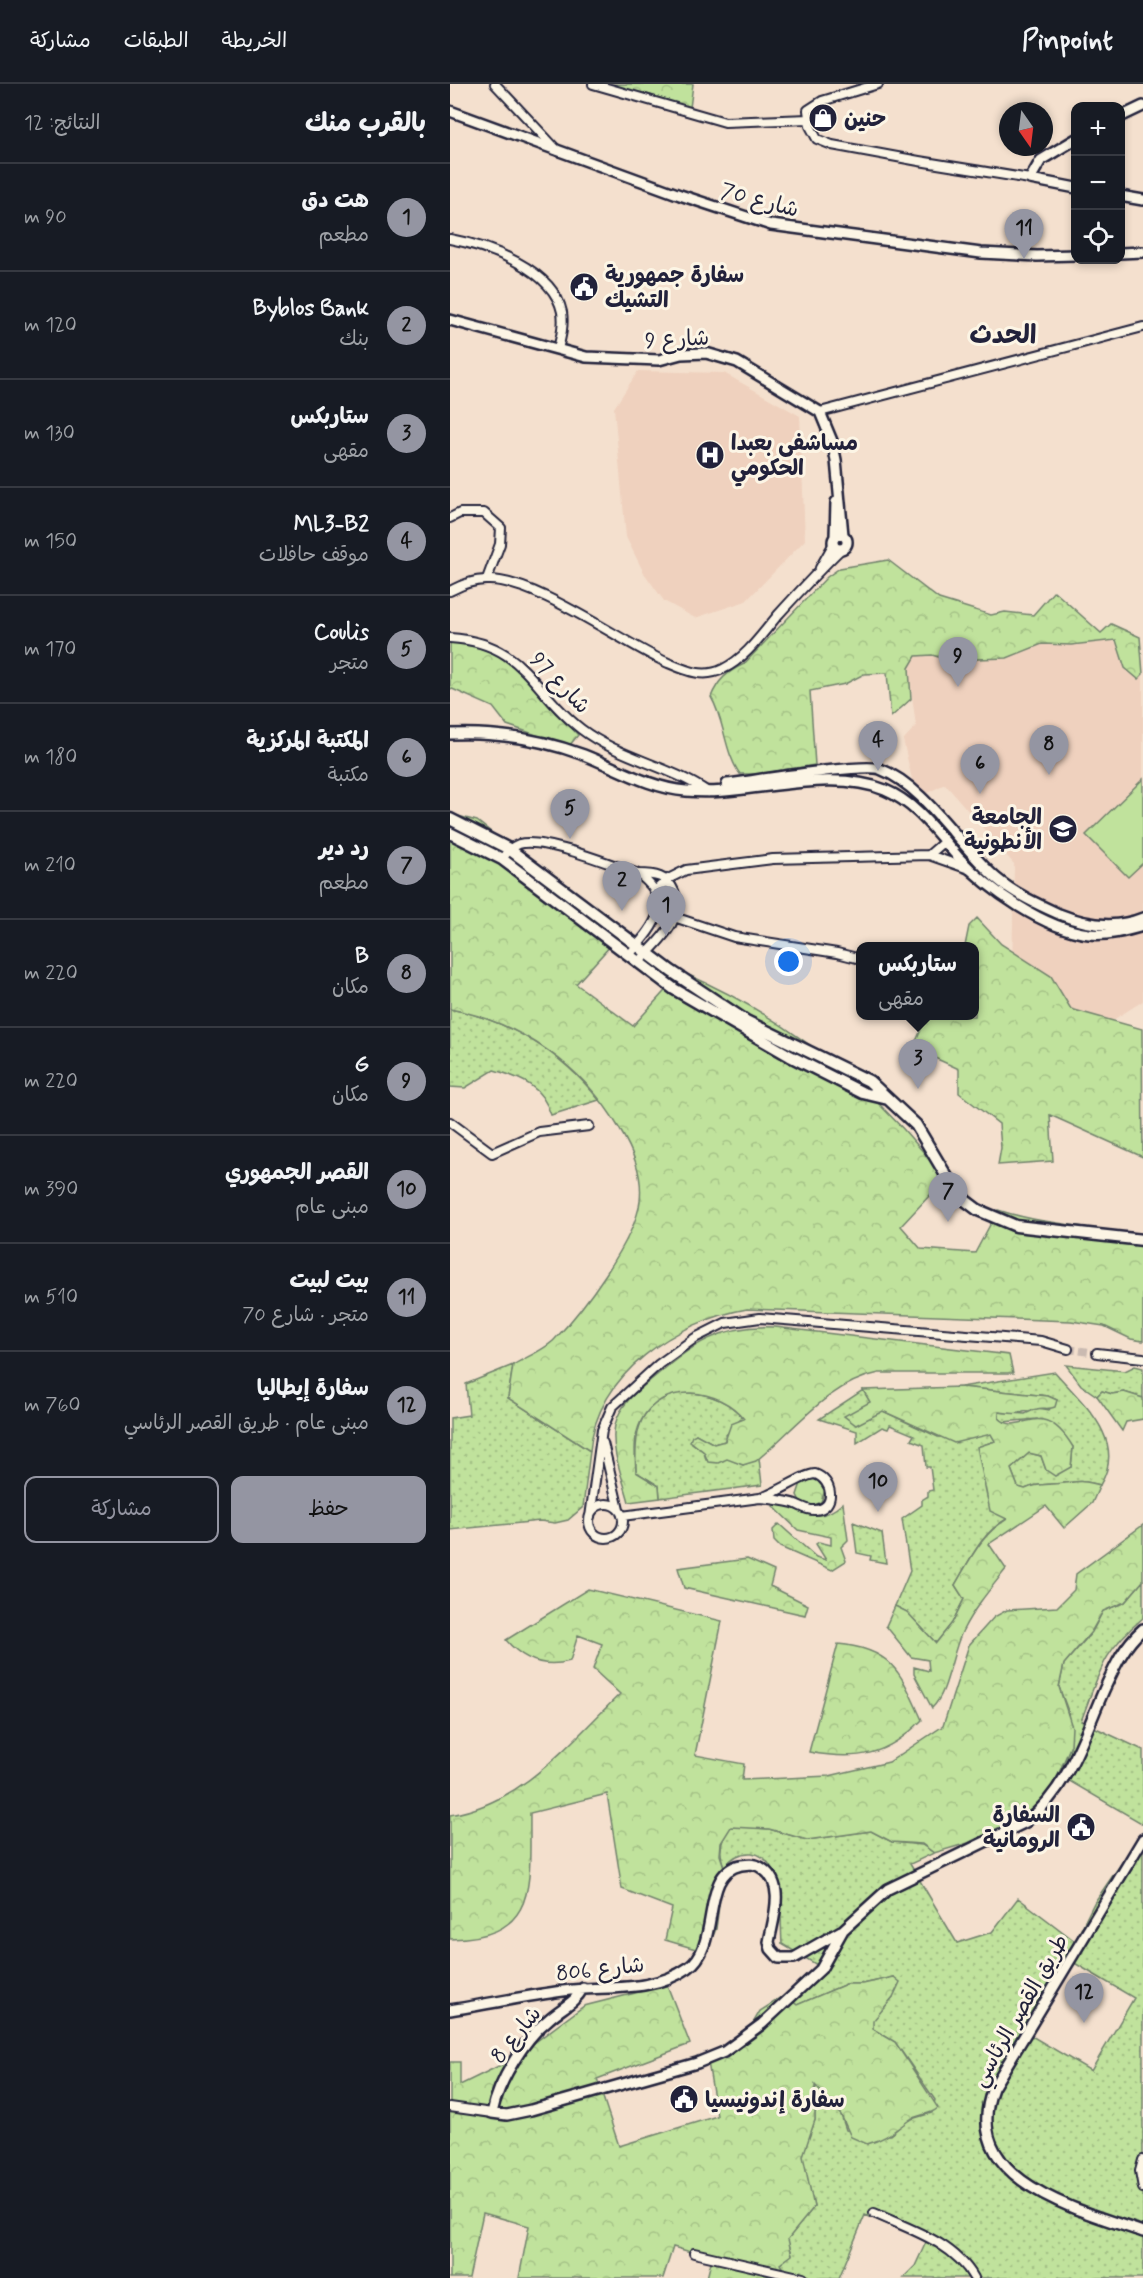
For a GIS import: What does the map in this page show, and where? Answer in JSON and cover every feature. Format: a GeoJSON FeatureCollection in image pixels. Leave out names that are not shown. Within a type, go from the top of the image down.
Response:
{"type":"FeatureCollection","features":[{"type":"Feature","properties":{"kind":"main road"},"geometry":{"type":"LineString","coordinates":[[450,819],[509,849],[671,971],[746,1021],[869,1081],[892,1100],[916,1125],[958,1193],[978,1210],[1016,1226],[1143,1240]]}},
{"type":"Feature","properties":{"kind":"main road"},"geometry":{"type":"LineString","coordinates":[[450,833],[502,859],[702,1008],[863,1093],[892,1100]]}},
{"type":"Feature","properties":{"kind":"street"},"geometry":{"type":"LineString","coordinates":[[495,84],[558,151]]}},
{"type":"Feature","properties":{"kind":"street"},"geometry":{"type":"LineString","coordinates":[[593,84],[725,122],[808,119]]}},
{"type":"Feature","properties":{"kind":"street"},"geometry":{"type":"LineString","coordinates":[[878,84],[822,101],[808,110],[808,119],[817,139],[832,145],[1071,187]]}},
{"type":"Feature","properties":{"kind":"street"},"geometry":{"type":"LineString","coordinates":[[1125,115],[1143,106]]}},
{"type":"Feature","properties":{"kind":"street","name":"شارع 70"},"geometry":{"type":"LineString","coordinates":[[450,111],[771,225],[981,252],[1037,256],[1071,255]]}},
{"type":"Feature","properties":{"kind":"street"},"geometry":{"type":"LineString","coordinates":[[1030,179],[1041,160],[1071,142]]}},
{"type":"Feature","properties":{"kind":"street"},"geometry":{"type":"LineString","coordinates":[[1125,197],[1143,200]]}},
{"type":"Feature","properties":{"kind":"street"},"geometry":{"type":"LineString","coordinates":[[450,239],[503,254],[541,280],[558,301],[561,312],[562,333],[558,349]]}},
{"type":"Feature","properties":{"kind":"street"},"geometry":{"type":"LineString","coordinates":[[1125,253],[1143,252]]}},
{"type":"Feature","properties":{"kind":"street","name":"شارع 9"},"geometry":{"type":"LineString","coordinates":[[450,320],[586,357],[659,360],[692,353],[721,356],[751,370],[820,412]]}},
{"type":"Feature","properties":{"kind":"street"},"geometry":{"type":"LineString","coordinates":[[450,591],[464,584],[487,579],[513,583],[534,591],[642,651],[690,673],[702,674],[721,670],[747,652],[819,569],[838,541],[838,485],[832,441],[820,412],[1143,327]]}},
{"type":"Feature","properties":{"kind":"street"},"geometry":{"type":"LineString","coordinates":[[450,518],[460,513],[484,513],[501,528],[500,544],[487,579]]}},
{"type":"Feature","properties":{"kind":"street","name":"شارع 97"},"geometry":{"type":"LineString","coordinates":[[450,638],[484,643],[500,650],[527,671],[566,717],[595,739],[634,758],[661,766],[705,789]]}},
{"type":"Feature","properties":{"kind":"street"},"geometry":{"type":"LineString","coordinates":[[450,734],[510,735],[582,754],[645,782],[680,791],[821,782],[874,786],[902,797],[969,869],[985,884],[1006,898],[1100,934],[1143,926]]}},
{"type":"Feature","properties":{"kind":"street"},"geometry":{"type":"LineString","coordinates":[[705,789],[879,769],[914,792],[971,853],[1009,888],[1068,923],[1114,925],[1143,918]]}},
{"type":"Feature","properties":{"kind":"street"},"geometry":{"type":"LineString","coordinates":[[929,855],[945,841]]}},
{"type":"Feature","properties":{"kind":"street"},"geometry":{"type":"LineString","coordinates":[[502,859],[509,849],[520,844],[541,844],[638,874],[652,874],[667,881],[678,902],[677,917],[639,962]]}},
{"type":"Feature","properties":{"kind":"street"},"geometry":{"type":"LineString","coordinates":[[629,955],[649,930],[659,912],[658,894],[667,881],[686,870],[733,862],[929,855],[969,869]]}},
{"type":"Feature","properties":{"kind":"street"},"geometry":{"type":"LineString","coordinates":[[638,874],[658,894],[675,894]]}},
{"type":"Feature","properties":{"kind":"street"},"geometry":{"type":"LineString","coordinates":[[659,912],[749,940],[856,958]]}},
{"type":"Feature","properties":{"kind":"street"},"geometry":{"type":"LineString","coordinates":[[649,930],[661,938]]}},
{"type":"Feature","properties":{"kind":"street"},"geometry":{"type":"LineString","coordinates":[[450,1122],[492,1153],[539,1132],[589,1126]]}},
{"type":"Feature","properties":{"kind":"street"},"geometry":{"type":"LineString","coordinates":[[601,1437],[621,1514],[620,1530],[609,1538],[595,1534],[590,1526],[590,1517],[601,1437],[610,1409],[659,1364],[706,1331],[742,1319],[760,1318],[1041,1341],[1068,1349]]}},
{"type":"Feature","properties":{"kind":"street"},"geometry":{"type":"LineString","coordinates":[[1097,1353],[1143,1358]]}},
{"type":"Feature","properties":{"kind":"street"},"geometry":{"type":"LineString","coordinates":[[590,1517],[594,1509],[603,1505],[612,1506],[621,1514],[760,1498],[788,1488],[810,1474],[824,1478],[830,1491],[827,1503],[816,1510],[784,1501],[760,1498]]}},
{"type":"Feature","properties":{"kind":"street"},"geometry":{"type":"LineString","coordinates":[[450,2107],[507,2115],[697,2063],[724,2052],[762,2024],[821,1968],[843,1930],[888,1889],[1026,1822],[1039,1812],[1059,1789],[1070,1768],[1120,1652],[1143,1629]]}},
{"type":"Feature","properties":{"kind":"street","name":"طريق القصر الرئاسي"},"geometry":{"type":"LineString","coordinates":[[1143,1839],[993,2088],[986,2116],[993,2147],[1006,2167],[1022,2182],[1062,2202],[1143,2232]]}},
{"type":"Feature","properties":{"kind":"street","name":"شارع 806"},"geometry":{"type":"LineString","coordinates":[[450,2010],[583,1988],[630,1988],[671,1977],[687,1969],[697,1960],[706,1940],[719,1881],[726,1871],[752,1863],[761,1867],[774,1884],[777,1893],[769,1942],[771,1949],[779,1958],[794,1958],[843,1930]]}},
{"type":"Feature","properties":{"kind":"street","name":"شارع 8"},"geometry":{"type":"LineString","coordinates":[[492,2113],[498,2088],[522,2052],[547,2020],[574,2001],[583,1988]]}},
{"type":"Feature","properties":{"kind":"street"},"geometry":{"type":"LineString","coordinates":[[1143,2160],[1140,2171],[1143,2188]]}},
{"type":"Feature","properties":{"kind":"street"},"geometry":{"type":"LineString","coordinates":[[874,2213],[944,2245],[962,2260],[974,2278]]}},
{"type":"Feature","properties":{"kind":"street"},"geometry":{"type":"LineString","coordinates":[[694,2253],[803,2278]]}},
{"type":"Feature","properties":{"kind":"shaded area","name":"مساشفى بعبدا الحكومي"},"geometry":{"type":"Polygon","coordinates":[[[638,371],[724,373],[800,416],[805,540],[746,601],[695,618],[664,601],[644,573],[626,537],[614,408],[638,371]]]}},
{"type":"Feature","properties":{"kind":"shaded area","name":"الجامعة الأنطونية"},"geometry":{"type":"Polygon","coordinates":[[[1112,640],[1143,660],[1143,1001],[1102,1027],[1052,1002],[1012,972],[1014,864],[945,784],[925,794],[914,788],[903,740],[916,726],[905,643],[1112,640]]]}},
{"type":"Feature","properties":{"kind":"green space"},"geometry":{"type":"Polygon","coordinates":[[[603,84],[693,84],[690,108],[647,94],[603,84]]]}},
{"type":"Feature","properties":{"kind":"green space"},"geometry":{"type":"Polygon","coordinates":[[[888,560],[939,599],[991,615],[1005,612],[1033,615],[1054,591],[1101,633],[1111,624],[1140,637],[1143,674],[1138,679],[1125,668],[1116,640],[1071,645],[1042,644],[1007,658],[948,660],[932,655],[916,656],[909,668],[911,699],[891,717],[887,673],[864,674],[845,684],[810,691],[815,765],[758,774],[740,774],[731,756],[716,706],[711,697],[720,681],[728,673],[744,664],[827,577],[840,568],[888,560]]]}},
{"type":"Feature","properties":{"kind":"green space"},"geometry":{"type":"Polygon","coordinates":[[[450,642],[496,653],[516,668],[578,735],[569,746],[507,725],[493,707],[450,688],[450,642]]]}},
{"type":"Feature","properties":{"kind":"green space"},"geometry":{"type":"Polygon","coordinates":[[[1143,779],[1143,863],[1128,877],[1086,835],[1143,779]]]}},
{"type":"Feature","properties":{"kind":"green space"},"geometry":{"type":"Polygon","coordinates":[[[450,814],[477,821],[621,934],[576,984],[633,1026],[682,972],[721,990],[794,1033],[859,1085],[889,1114],[945,1179],[901,1226],[921,1249],[975,1253],[998,1210],[1143,1240],[1143,1341],[1131,1339],[1104,1326],[1071,1321],[747,1309],[720,1315],[694,1325],[668,1339],[644,1356],[624,1375],[607,1398],[596,1423],[590,1451],[508,1398],[513,1365],[551,1343],[579,1311],[606,1274],[629,1235],[636,1217],[641,1191],[638,1172],[629,1145],[604,1106],[587,1085],[547,1050],[525,1036],[476,1015],[450,1009],[450,814]]]}},
{"type":"Feature","properties":{"kind":"green space"},"geometry":{"type":"Polygon","coordinates":[[[977,918],[1001,944],[1051,976],[1071,1009],[1142,1029],[1143,1157],[1050,1115],[1053,1161],[998,1165],[1001,1148],[999,1124],[959,1093],[959,1069],[913,1048],[925,1020],[979,1020],[979,942],[966,942],[969,926],[977,918]]]}},
{"type":"Feature","properties":{"kind":"green space"},"geometry":{"type":"Polygon","coordinates":[[[450,1009],[493,1021],[532,1041],[568,1067],[599,1100],[551,1115],[542,1097],[530,1085],[494,1070],[465,1088],[450,1087],[450,1009]]]}},
{"type":"Feature","properties":{"kind":"green space"},"geometry":{"type":"Polygon","coordinates":[[[775,1327],[1009,1355],[1013,1373],[879,1373],[861,1378],[828,1397],[756,1461],[743,1465],[727,1459],[718,1463],[708,1462],[704,1452],[690,1441],[696,1434],[714,1444],[725,1441],[731,1424],[744,1419],[721,1400],[691,1393],[676,1394],[650,1408],[638,1427],[636,1439],[636,1472],[659,1486],[660,1498],[629,1502],[618,1464],[614,1435],[617,1418],[629,1399],[680,1356],[708,1339],[738,1329],[775,1327]]]}},
{"type":"Feature","properties":{"kind":"green space"},"geometry":{"type":"Polygon","coordinates":[[[513,1365],[508,1398],[590,1451],[583,1507],[568,1520],[555,1523],[540,1521],[450,1530],[450,1418],[469,1415],[466,1384],[513,1365]]]}},
{"type":"Feature","properties":{"kind":"green space"},"geometry":{"type":"Polygon","coordinates":[[[1066,1365],[1125,1371],[1135,1366],[1143,1368],[1143,1398],[1124,1392],[1112,1394],[1102,1391],[1097,1396],[1081,1385],[1066,1365]]]}},
{"type":"Feature","properties":{"kind":"green space"},"geometry":{"type":"Polygon","coordinates":[[[1055,1372],[1089,1410],[1105,1438],[1109,1453],[1107,1469],[1100,1485],[1080,1482],[1038,1485],[1025,1489],[1018,1487],[1011,1469],[1029,1453],[1041,1456],[1046,1470],[1071,1467],[1073,1447],[1037,1419],[1003,1422],[999,1418],[999,1412],[1025,1414],[1038,1408],[1049,1410],[1057,1400],[1048,1396],[961,1387],[1055,1372]]]}},
{"type":"Feature","properties":{"kind":"green space"},"geometry":{"type":"Polygon","coordinates":[[[961,1387],[1048,1396],[1057,1400],[1055,1407],[1052,1408],[1015,1413],[999,1412],[999,1418],[1007,1423],[1041,1420],[1050,1423],[1061,1431],[1073,1447],[1071,1467],[1055,1476],[1046,1470],[1041,1456],[1029,1453],[1011,1469],[1018,1487],[1025,1489],[1038,1485],[1080,1482],[1100,1485],[1092,1503],[1064,1528],[1046,1506],[989,1544],[1006,1569],[967,1622],[955,1650],[942,1692],[932,1708],[914,1674],[914,1667],[929,1671],[928,1660],[911,1657],[886,1626],[895,1606],[907,1612],[936,1643],[952,1623],[964,1599],[955,1585],[983,1540],[1007,1519],[990,1511],[977,1447],[995,1441],[991,1434],[954,1443],[883,1411],[856,1425],[844,1416],[870,1402],[863,1390],[961,1387]]]}},
{"type":"Feature","properties":{"kind":"green space"},"geometry":{"type":"Polygon","coordinates":[[[863,1390],[870,1401],[883,1411],[938,1437],[991,1434],[995,1441],[978,1447],[1007,1519],[983,1539],[955,1585],[964,1599],[952,1623],[936,1643],[907,1612],[895,1606],[910,1571],[902,1519],[922,1505],[922,1500],[928,1496],[928,1491],[933,1490],[930,1467],[926,1467],[924,1445],[911,1440],[914,1435],[890,1425],[888,1429],[882,1427],[857,1443],[857,1431],[819,1419],[863,1390]]]}},
{"type":"Feature","properties":{"kind":"green space"},"geometry":{"type":"Polygon","coordinates":[[[1102,1391],[1112,1394],[1124,1392],[1143,1398],[1143,1419],[1126,1422],[1122,1431],[1097,1396],[1102,1391]]]}},
{"type":"Feature","properties":{"kind":"green space"},"geometry":{"type":"Polygon","coordinates":[[[678,1393],[697,1393],[723,1401],[745,1419],[740,1420],[725,1436],[725,1441],[714,1444],[696,1434],[692,1443],[704,1452],[706,1460],[727,1458],[743,1465],[759,1458],[762,1485],[660,1498],[659,1486],[636,1472],[636,1445],[641,1422],[654,1405],[678,1393]]]}},
{"type":"Feature","properties":{"kind":"green space"},"geometry":{"type":"Polygon","coordinates":[[[808,1479],[817,1480],[825,1490],[821,1502],[814,1506],[801,1503],[797,1495],[801,1483],[808,1479]]]}},
{"type":"Feature","properties":{"kind":"green space"},"geometry":{"type":"Polygon","coordinates":[[[843,1503],[848,1540],[841,1547],[846,1561],[832,1570],[780,1547],[774,1541],[773,1530],[779,1524],[816,1557],[826,1560],[816,1544],[819,1542],[831,1545],[831,1537],[798,1530],[773,1506],[788,1505],[812,1515],[821,1515],[831,1512],[843,1503]]]}},
{"type":"Feature","properties":{"kind":"green space"},"geometry":{"type":"Polygon","coordinates":[[[853,1522],[882,1533],[886,1563],[870,1560],[871,1556],[857,1553],[853,1522]]]}},
{"type":"Feature","properties":{"kind":"green space"},"geometry":{"type":"Polygon","coordinates":[[[1143,1525],[1143,1581],[1125,1602],[1103,1611],[1091,1632],[1064,1664],[1059,1687],[1072,1727],[1071,1745],[1052,1789],[1028,1813],[968,1843],[934,1853],[922,1844],[892,1842],[871,1831],[807,1840],[769,1829],[731,1827],[721,1843],[720,1855],[724,1867],[716,1929],[706,1952],[665,1940],[672,1908],[622,1889],[607,1794],[530,1813],[528,1883],[524,1902],[515,1917],[501,1929],[480,1936],[450,1939],[450,1815],[500,1798],[522,1784],[563,1751],[620,1694],[593,1669],[602,1644],[578,1635],[570,1661],[543,1663],[520,1653],[506,1640],[588,1589],[722,1621],[695,1755],[744,1764],[742,1780],[829,1776],[889,1762],[943,1726],[969,1645],[994,1617],[1007,1610],[1057,1607],[1074,1590],[1076,1574],[1143,1525]]]}},
{"type":"Feature","properties":{"kind":"green space"},"geometry":{"type":"Polygon","coordinates":[[[747,1559],[774,1571],[770,1586],[808,1605],[805,1615],[684,1588],[678,1568],[747,1559]]]}},
{"type":"Feature","properties":{"kind":"green space"},"geometry":{"type":"Polygon","coordinates":[[[1143,1581],[1143,1618],[1118,1642],[1103,1664],[1081,1721],[1143,1750],[1143,1824],[1059,1775],[1071,1745],[1068,1711],[1059,1687],[1064,1664],[1092,1632],[1103,1611],[1125,1602],[1143,1581]]]}},
{"type":"Feature","properties":{"kind":"green space"},"geometry":{"type":"Polygon","coordinates":[[[838,1644],[857,1647],[884,1658],[901,1677],[922,1720],[909,1732],[884,1748],[870,1753],[842,1756],[809,1752],[838,1644]]]}},
{"type":"Feature","properties":{"kind":"green space"},"geometry":{"type":"Polygon","coordinates":[[[731,1826],[769,1829],[807,1840],[871,1831],[892,1842],[922,1845],[934,1853],[910,1864],[957,1943],[992,1932],[1018,1898],[1075,1941],[1094,1903],[1143,1832],[1143,2278],[903,2278],[915,2266],[927,2240],[865,2215],[839,2278],[808,2278],[784,2271],[780,2264],[792,2254],[787,2239],[814,2207],[802,2156],[815,2120],[815,2085],[841,2115],[846,2130],[890,2135],[908,2120],[932,2113],[935,2100],[895,2042],[873,2029],[872,2021],[893,1997],[894,1977],[863,1984],[846,1984],[797,2005],[791,2000],[790,1992],[824,1969],[782,1944],[779,1891],[770,1866],[763,1857],[752,1853],[740,1855],[724,1867],[721,1846],[731,1826]],[[1066,1958],[1023,2031],[1091,2071],[1134,1998],[1066,1958]]]}},
{"type":"Feature","properties":{"kind":"green space"},"geometry":{"type":"Polygon","coordinates":[[[894,1977],[900,1982],[893,1997],[873,2021],[873,2029],[895,2042],[938,2108],[911,2119],[884,2138],[867,2144],[851,2137],[841,2115],[815,2085],[815,2120],[803,2156],[814,2207],[788,2239],[792,2255],[780,2264],[784,2271],[808,2278],[707,2278],[712,2258],[673,2247],[663,2278],[519,2278],[529,2226],[483,2213],[469,2278],[450,2278],[450,2062],[460,2062],[460,2085],[511,2060],[584,2006],[667,1985],[690,2044],[597,2079],[619,2146],[717,2116],[707,2056],[749,2030],[760,2011],[790,1992],[791,2000],[797,2005],[846,1984],[863,1984],[894,1977]]]}},
{"type":"Feature","properties":{"kind":"tunnel"},"geometry":{"type":"LineString","coordinates":[[1068,1349],[1097,1353]]}},
{"type":"Feature","properties":{"kind":"place","name":"حنين"},"geometry":{"type":"Point","coordinates":[823,118]}},
{"type":"Feature","properties":{"kind":"place","name":"بيت لبيت"},"geometry":{"type":"Point","coordinates":[1024,259]}},
{"type":"Feature","properties":{"kind":"place","name":"سفارة جمهورية التشيك"},"geometry":{"type":"Point","coordinates":[584,287]}},
{"type":"Feature","properties":{"kind":"place","name":"مساشفى بعبدا الحكومي"},"geometry":{"type":"Point","coordinates":[710,455]}},
{"type":"Feature","properties":{"kind":"place","name":"G"},"geometry":{"type":"Point","coordinates":[958,687]}},
{"type":"Feature","properties":{"kind":"place","name":"ML3-B2"},"geometry":{"type":"Point","coordinates":[878,771]}},
{"type":"Feature","properties":{"kind":"place","name":"B"},"geometry":{"type":"Point","coordinates":[1049,775]}},
{"type":"Feature","properties":{"kind":"place","name":"المكتبة المركزية"},"geometry":{"type":"Point","coordinates":[980,794]}},
{"type":"Feature","properties":{"kind":"place","name":"الجامعة الأنطونية"},"geometry":{"type":"Point","coordinates":[1063,829]}},
{"type":"Feature","properties":{"kind":"place","name":"Coulis"},"geometry":{"type":"Point","coordinates":[570,839]}},
{"type":"Feature","properties":{"kind":"place","name":"Byblos Bank"},"geometry":{"type":"Point","coordinates":[622,911]}},
{"type":"Feature","properties":{"kind":"place","name":"هت دق"},"geometry":{"type":"Point","coordinates":[666,936]}},
{"type":"Feature","properties":{"kind":"place","name":"ستاربكس"},"geometry":{"type":"Point","coordinates":[918,1089]}},
{"type":"Feature","properties":{"kind":"place","name":"رد دير"},"geometry":{"type":"Point","coordinates":[948,1222]}},
{"type":"Feature","properties":{"kind":"place","name":"القصر الجمهوري"},"geometry":{"type":"Point","coordinates":[878,1512]}},
{"type":"Feature","properties":{"kind":"place","name":"السفارة الرومانية"},"geometry":{"type":"Point","coordinates":[1081,1827]}},
{"type":"Feature","properties":{"kind":"place","name":"سفارة إيطاليا"},"geometry":{"type":"Point","coordinates":[1084,2023]}},
{"type":"Feature","properties":{"kind":"place","name":"سفارة إندونيسيا"},"geometry":{"type":"Point","coordinates":[684,2099]}},
{"type":"Feature","properties":{"kind":"district","name":"الحدث"},"geometry":{"type":"Point","coordinates":[1003,334]}}]}
